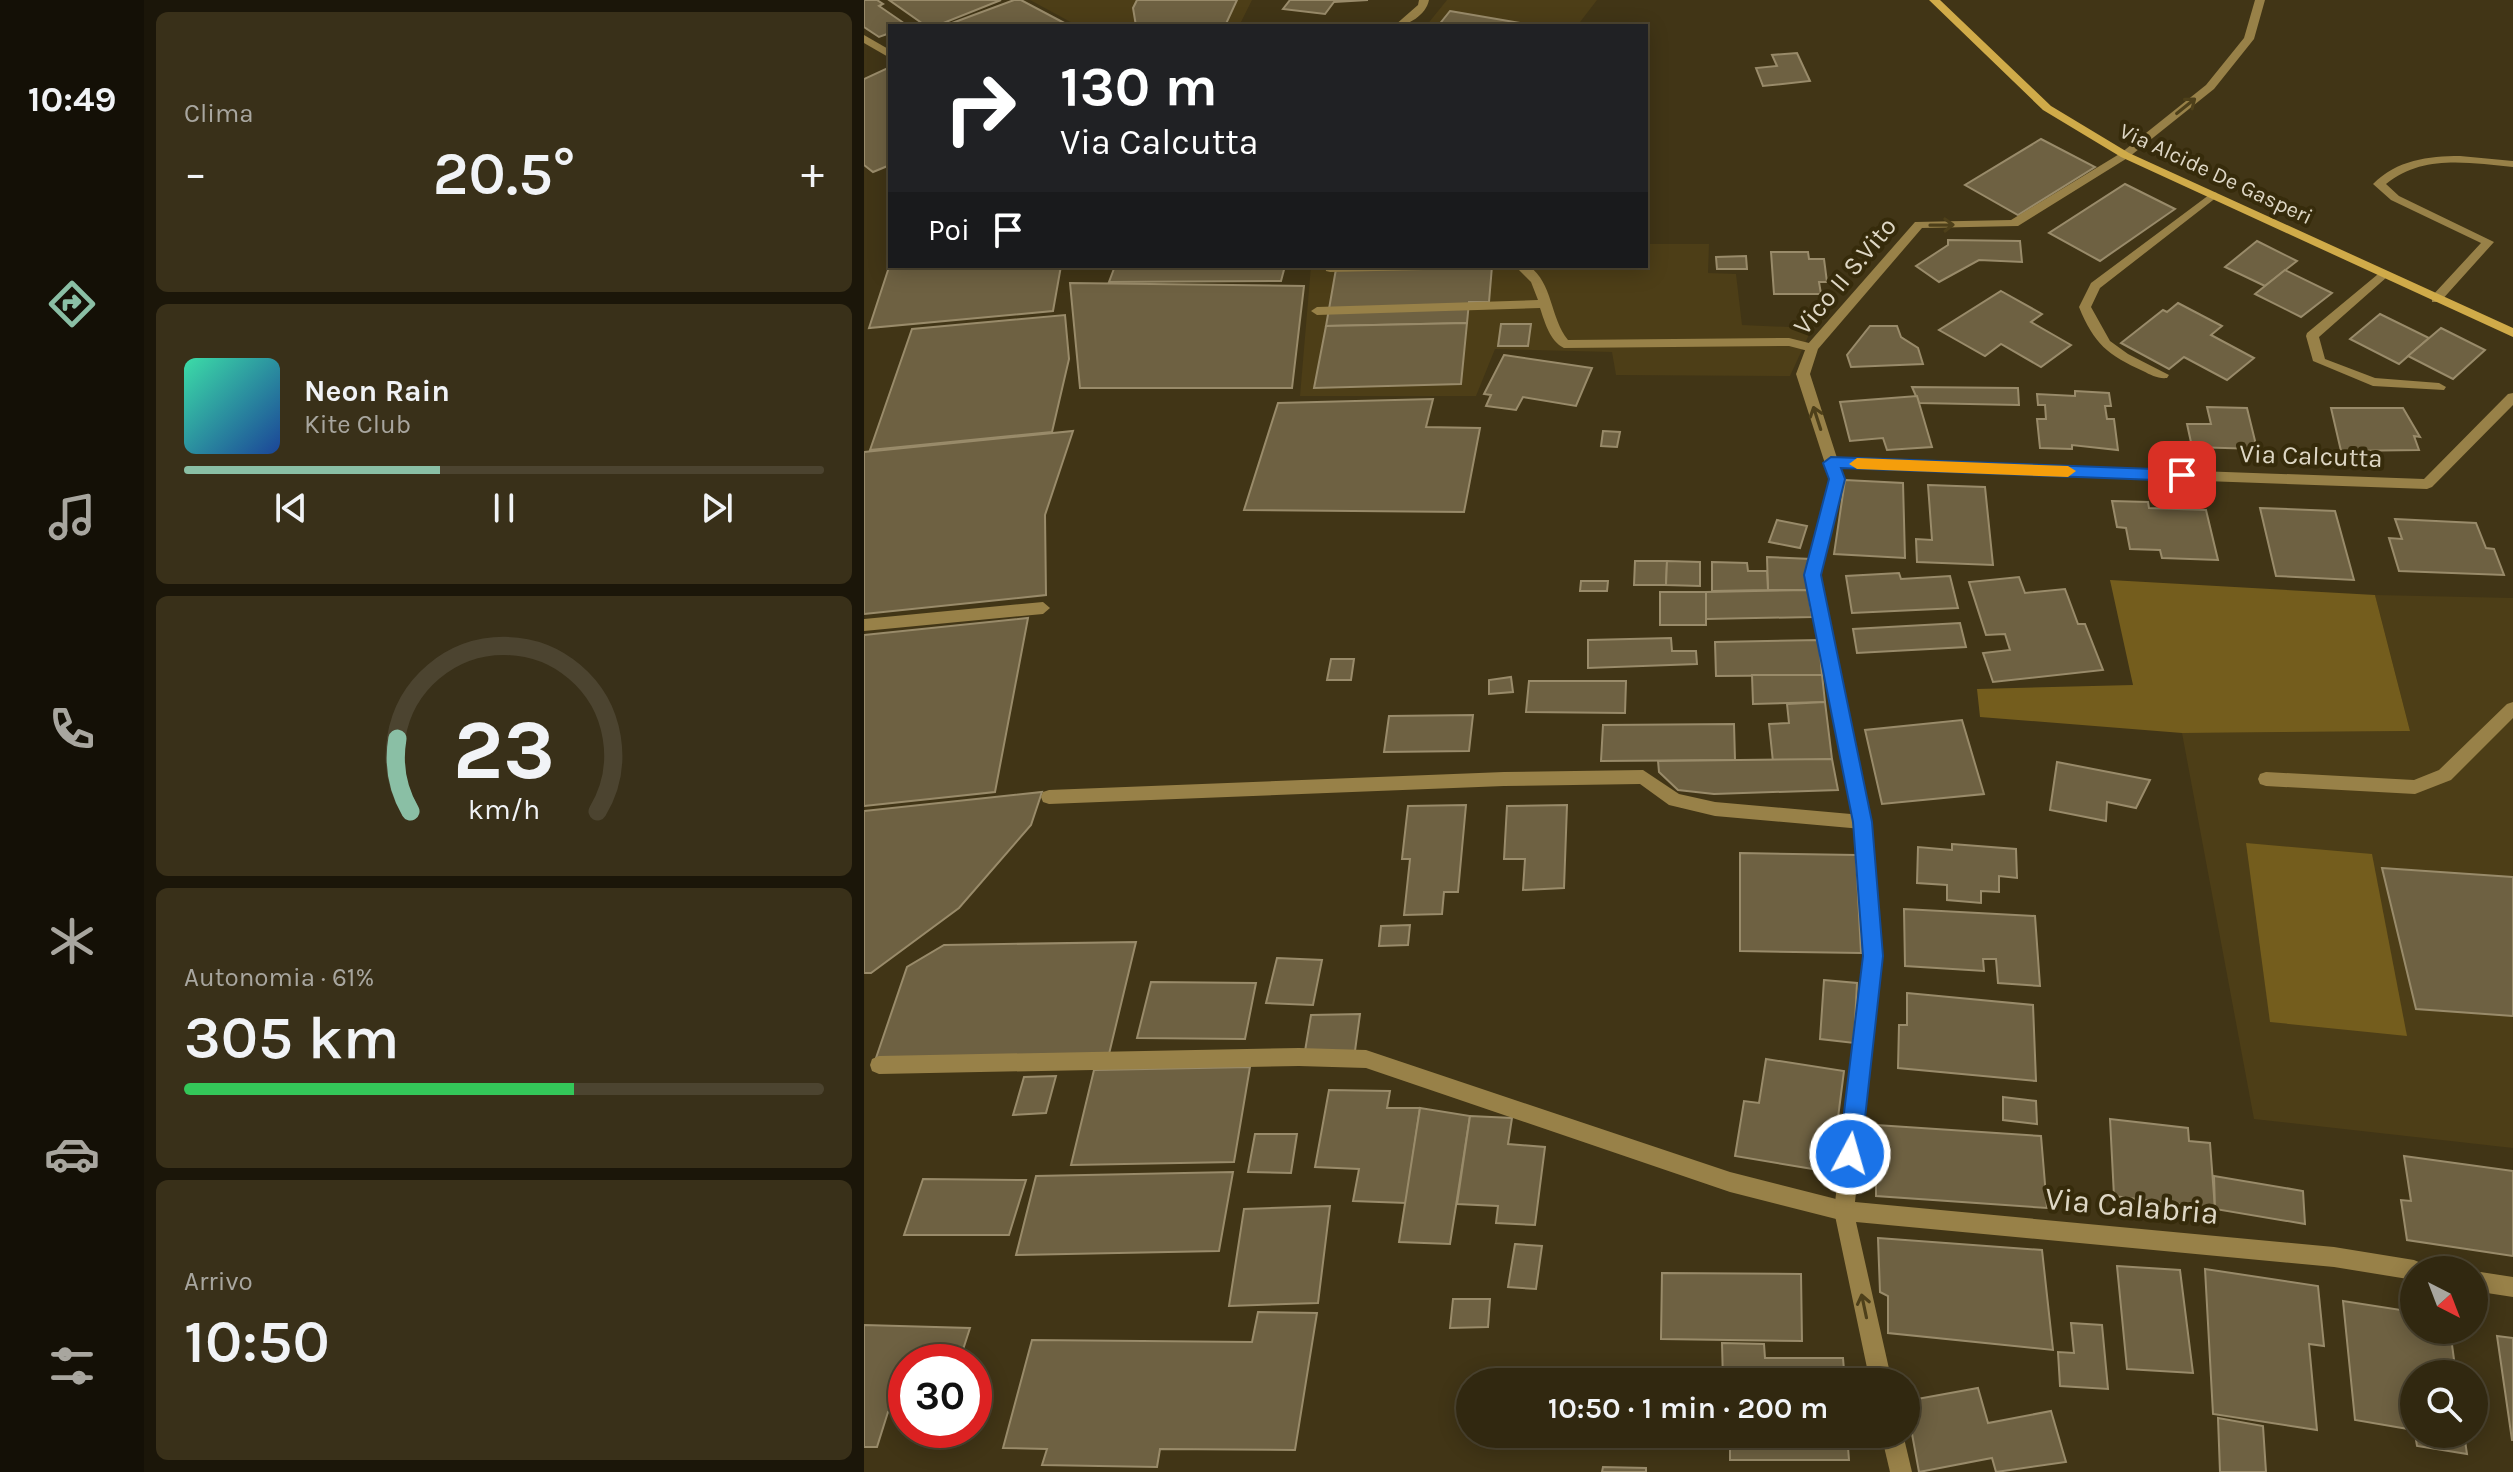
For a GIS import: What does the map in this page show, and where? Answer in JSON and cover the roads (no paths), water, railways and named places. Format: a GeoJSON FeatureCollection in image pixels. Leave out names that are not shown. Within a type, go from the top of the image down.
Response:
{"type":"FeatureCollection","features":[{"type":"Feature","properties":{"kind":"street"},"geometry":{"type":"LineString","coordinates":[[1401,24],[1423,6],[1424,0]]}},
{"type":"Feature","properties":{"kind":"street"},"geometry":{"type":"LineString","coordinates":[[1416,24],[1437,0]]}},
{"type":"Feature","properties":{"kind":"street","name":"Via Alcide De Gasperi"},"geometry":{"type":"LineString","coordinates":[[1934,0],[2047,108],[2125,155],[2513,333]]}},
{"type":"Feature","properties":{"kind":"street","name":"Vico II S.Vito"},"geometry":{"type":"LineString","coordinates":[[1878,1368],[1844,1211],[1873,956],[1862,822],[1812,575],[1837,479],[1803,374],[1812,348],[1919,225],[2014,223],[2125,155],[2210,87],[2249,39],[2260,0]]}},
{"type":"Feature","properties":{"kind":"street"},"geometry":{"type":"LineString","coordinates":[[864,38],[888,54]]}},
{"type":"Feature","properties":{"kind":"street"},"geometry":{"type":"LineString","coordinates":[[2436,299],[2488,242],[2395,198],[2379,184],[2393,169],[2442,158],[2513,164]]}},
{"type":"Feature","properties":{"kind":"street"},"geometry":{"type":"LineString","coordinates":[[2162,375],[2114,351],[2096,337],[2085,307],[2095,286],[2213,195]]}},
{"type":"Feature","properties":{"kind":"street"},"geometry":{"type":"LineString","coordinates":[[1523,268],[1535,279],[1556,336],[1564,344],[1789,342],[1812,348]]}},
{"type":"Feature","properties":{"kind":"street"},"geometry":{"type":"LineString","coordinates":[[2383,274],[2312,336],[2319,361],[2373,382],[2439,387]]}},
{"type":"Feature","properties":{"kind":"street"},"geometry":{"type":"LineString","coordinates":[[1317,311],[1544,304]]}},
{"type":"Feature","properties":{"kind":"street","name":"Via Calcutta"},"geometry":{"type":"LineString","coordinates":[[1831,463],[2427,484],[2513,397]]}},
{"type":"Feature","properties":{"kind":"street"},"geometry":{"type":"LineString","coordinates":[[864,625],[1043,608]]}},
{"type":"Feature","properties":{"kind":"street"},"geometry":{"type":"LineString","coordinates":[[2266,779],[2415,787],[2445,775],[2513,708]]}},
{"type":"Feature","properties":{"kind":"street"},"geometry":{"type":"LineString","coordinates":[[1049,797],[1504,779],[1643,777],[1675,800],[1715,809],[1862,822]]}},
{"type":"Feature","properties":{"kind":"street","name":"Via Calabria"},"geometry":{"type":"LineString","coordinates":[[879,1065],[1299,1057],[1366,1059],[1730,1182],[1844,1211],[2334,1257],[2400,1268]]}},
{"type":"Feature","properties":{"kind":"street"},"geometry":{"type":"LineString","coordinates":[[2488,1283],[2513,1287]]}},
{"type":"Feature","properties":{"kind":"street"},"geometry":{"type":"LineString","coordinates":[[1895,1448],[1901,1472]]}}]}
